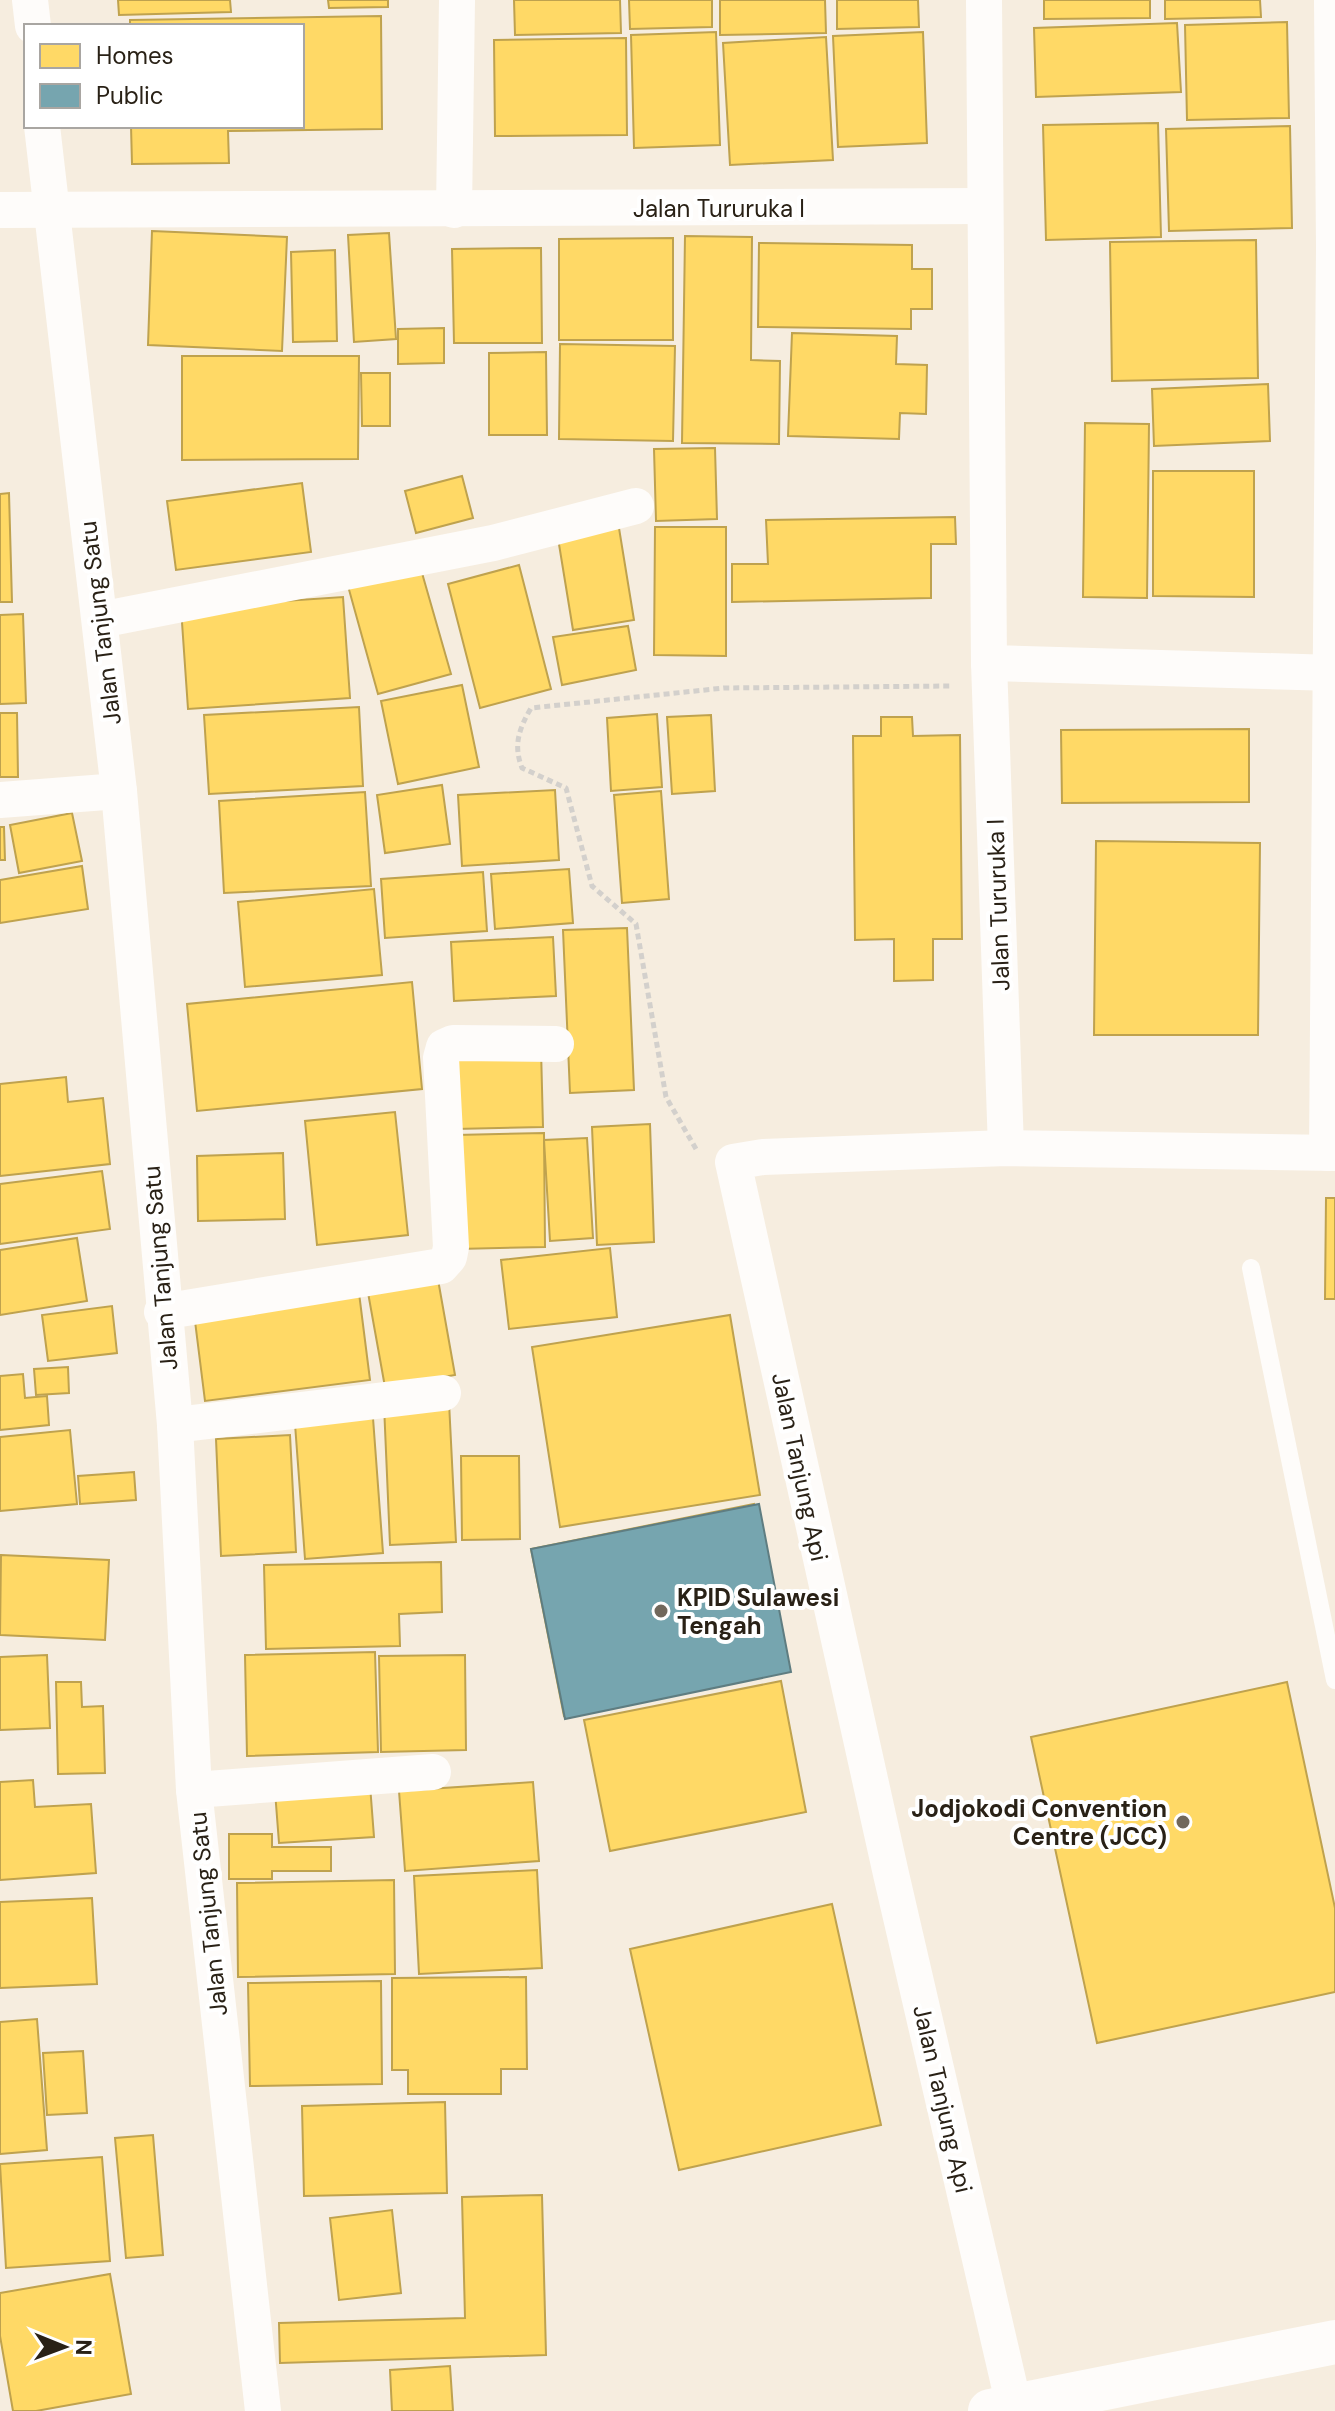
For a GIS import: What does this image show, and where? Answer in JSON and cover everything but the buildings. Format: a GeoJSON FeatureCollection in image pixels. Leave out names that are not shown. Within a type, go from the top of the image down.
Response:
{"type":"FeatureCollection","features":[{"type":"Feature","properties":{"kind":"main road"},"geometry":{"type":"LineString","coordinates":[[1002,2408],[1335,2342]]}},
{"type":"Feature","properties":{"kind":"street"},"geometry":{"type":"LineString","coordinates":[[30,0],[33,24]]}},
{"type":"Feature","properties":{"kind":"street"},"geometry":{"type":"LineString","coordinates":[[454,210],[457,0]]}},
{"type":"Feature","properties":{"kind":"street","name":"Jalan Tururuka I"},"geometry":{"type":"LineString","coordinates":[[984,0],[990,674],[1006,1148]]}},
{"type":"Feature","properties":{"kind":"street"},"geometry":{"type":"LineString","coordinates":[[733,1162],[763,1157],[1006,1148],[1331,1153],[1332,0]]}},
{"type":"Feature","properties":{"kind":"street","name":"Jalan Tanjung Satu"},"geometry":{"type":"LineString","coordinates":[[42,128],[119,791],[162,1312],[175,1425],[194,1790],[263,2411]]}},
{"type":"Feature","properties":{"kind":"street","name":"Jalan Tururuka I"},"geometry":{"type":"LineString","coordinates":[[0,210],[984,206]]}},
{"type":"Feature","properties":{"kind":"street"},"geometry":{"type":"LineString","coordinates":[[100,620],[493,543],[636,506]]}},
{"type":"Feature","properties":{"kind":"street"},"geometry":{"type":"LineString","coordinates":[[990,674],[1333,673]]}},
{"type":"Feature","properties":{"kind":"street"},"geometry":{"type":"LineString","coordinates":[[0,800],[119,791]]}},
{"type":"Feature","properties":{"kind":"street"},"geometry":{"type":"LineString","coordinates":[[162,1312],[441,1266],[449,1257],[451,1247],[441,1058],[444,1047],[453,1043],[556,1044]]}},
{"type":"Feature","properties":{"kind":"street","name":"Jalan Tanjung Api"},"geometry":{"type":"LineString","coordinates":[[733,1162],[894,1889],[1002,2408]]}},
{"type":"Feature","properties":{"kind":"street"},"geometry":{"type":"LineString","coordinates":[[175,1425],[443,1393]]}},
{"type":"Feature","properties":{"kind":"street"},"geometry":{"type":"LineString","coordinates":[[194,1790],[433,1772]]}},
{"type":"Feature","properties":{"kind":"lane"},"geometry":{"type":"LineString","coordinates":[[1251,1268],[1335,1680]]}},
{"type":"Feature","properties":{"kind":"path"},"geometry":{"type":"LineString","coordinates":[[733,1162],[700,1155],[681,1130],[666,1097],[636,924],[592,886],[566,788],[522,768],[517,741],[524,721],[531,708],[724,688],[990,674]]}},
{"type":"Feature","properties":{"kind":"place","name":"KPID Sulawesi Tengah"},"geometry":{"type":"Point","coordinates":[661,1611]}},
{"type":"Feature","properties":{"kind":"place","name":"Jodjokodi Convention Centre (JCC)"},"geometry":{"type":"Point","coordinates":[1183,1822]}}]}
